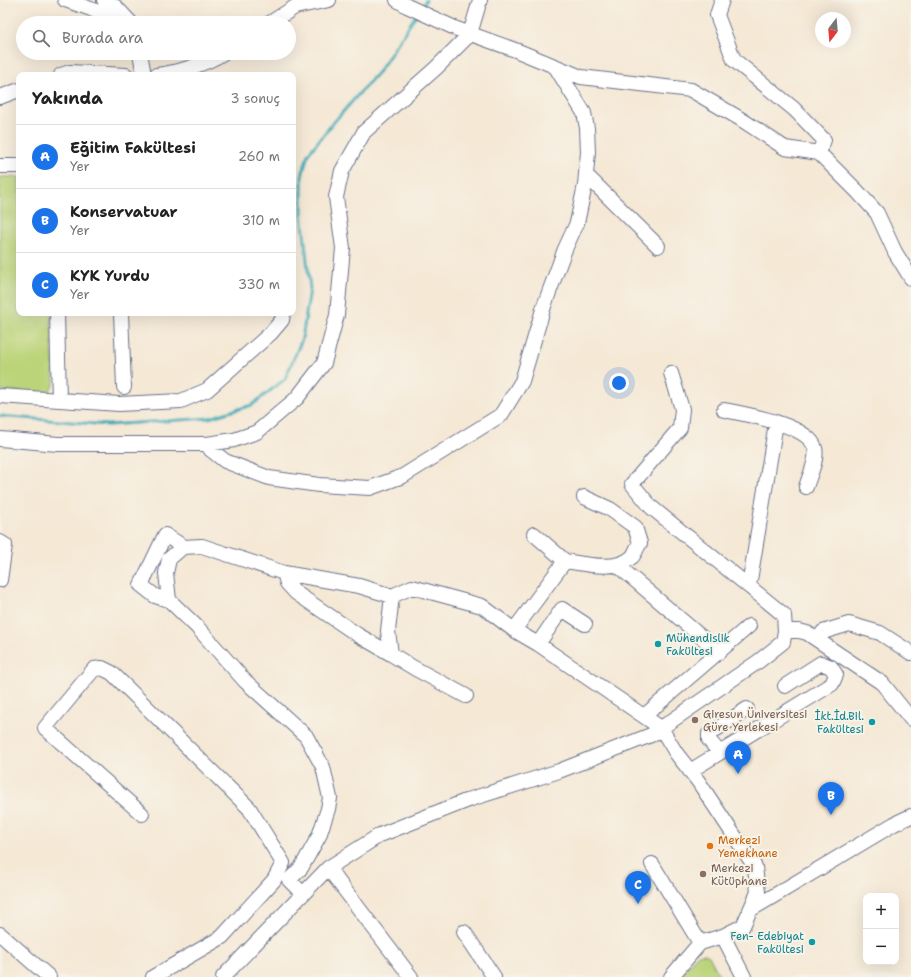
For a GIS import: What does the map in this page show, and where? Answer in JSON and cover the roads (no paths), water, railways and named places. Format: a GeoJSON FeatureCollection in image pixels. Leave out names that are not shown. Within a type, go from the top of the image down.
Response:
{"type":"FeatureCollection","features":[{"type":"Feature","properties":{"kind":"street"},"geometry":{"type":"LineString","coordinates":[[65,0],[91,8],[108,16]]}},
{"type":"Feature","properties":{"kind":"street"},"geometry":{"type":"LineString","coordinates":[[104,0],[116,7],[124,16]]}},
{"type":"Feature","properties":{"kind":"street"},"geometry":{"type":"LineString","coordinates":[[282,16],[295,8],[329,0]]}},
{"type":"Feature","properties":{"kind":"street"},"geometry":{"type":"LineString","coordinates":[[0,439],[58,444],[207,444],[234,440],[256,432],[297,398],[324,363],[337,315],[343,248],[336,197],[342,171],[364,132],[436,68],[470,34],[480,0]]}},
{"type":"Feature","properties":{"kind":"street"},"geometry":{"type":"LineString","coordinates":[[722,0],[717,14],[734,60],[794,109],[824,140],[819,152]]}},
{"type":"Feature","properties":{"kind":"street"},"geometry":{"type":"LineString","coordinates":[[402,3],[470,34],[580,77],[691,90],[740,118],[785,148],[819,152],[877,213],[895,252],[911,278]]}},
{"type":"Feature","properties":{"kind":"street"},"geometry":{"type":"LineString","coordinates":[[141,60],[143,72]]}},
{"type":"Feature","properties":{"kind":"street"},"geometry":{"type":"LineString","coordinates":[[173,72],[213,60]]}},
{"type":"Feature","properties":{"kind":"street"},"geometry":{"type":"LineString","coordinates":[[207,444],[211,450],[225,461],[269,478],[319,485],[370,488],[403,476],[501,416],[522,381],[544,306],[565,249],[577,223],[586,176],[588,152],[587,128],[584,113],[555,66]]}},
{"type":"Feature","properties":{"kind":"street"},"geometry":{"type":"LineString","coordinates":[[0,97],[16,91]]}},
{"type":"Feature","properties":{"kind":"street"},"geometry":{"type":"LineString","coordinates":[[0,166],[16,166]]}},
{"type":"Feature","properties":{"kind":"street"},"geometry":{"type":"LineString","coordinates":[[586,176],[658,246]]}},
{"type":"Feature","properties":{"kind":"street"},"geometry":{"type":"LineString","coordinates":[[57,316],[59,400]]}},
{"type":"Feature","properties":{"kind":"street"},"geometry":{"type":"LineString","coordinates":[[121,316],[124,387]]}},
{"type":"Feature","properties":{"kind":"street"},"geometry":{"type":"LineString","coordinates":[[0,396],[120,404],[181,401],[207,390],[271,333],[282,320],[283,316]]}},
{"type":"Feature","properties":{"kind":"street"},"geometry":{"type":"LineString","coordinates":[[223,977],[328,868],[380,835],[471,799],[559,771],[651,735],[759,662],[782,642],[786,632],[784,615],[651,507],[632,484],[680,428],[682,409],[671,373]]}},
{"type":"Feature","properties":{"kind":"street"},"geometry":{"type":"LineString","coordinates":[[724,410],[791,427],[807,437],[815,448],[814,462],[806,487]]}},
{"type":"Feature","properties":{"kind":"street"},"geometry":{"type":"LineString","coordinates":[[749,586],[776,423]]}},
{"type":"Feature","properties":{"kind":"street"},"geometry":{"type":"LineString","coordinates":[[534,534],[565,561],[593,566],[617,565],[632,557],[640,543],[635,527],[610,509],[584,497]]}},
{"type":"Feature","properties":{"kind":"street"},"geometry":{"type":"LineString","coordinates":[[303,894],[289,880],[301,868],[319,836],[328,809],[330,798],[323,766],[306,736],[245,681],[198,628],[169,600],[155,596],[141,585],[165,535],[184,547],[202,546],[284,573],[359,586],[392,596],[412,586],[482,606],[514,630],[538,644],[661,728],[676,753],[698,781],[755,867],[758,892],[743,926],[723,936],[700,943],[670,977]]}},
{"type":"Feature","properties":{"kind":"street"},"geometry":{"type":"LineString","coordinates":[[0,542],[5,545],[0,580]]}},
{"type":"Feature","properties":{"kind":"street"},"geometry":{"type":"LineString","coordinates":[[169,600],[166,573],[169,559],[184,547]]}},
{"type":"Feature","properties":{"kind":"street"},"geometry":{"type":"LineString","coordinates":[[514,630],[565,561]]}},
{"type":"Feature","properties":{"kind":"street"},"geometry":{"type":"LineString","coordinates":[[617,565],[719,652]]}},
{"type":"Feature","properties":{"kind":"street"},"geometry":{"type":"LineString","coordinates":[[284,573],[287,583],[296,593],[358,635],[466,696]]}},
{"type":"Feature","properties":{"kind":"street"},"geometry":{"type":"LineString","coordinates":[[391,654],[388,631],[392,596]]}},
{"type":"Feature","properties":{"kind":"street"},"geometry":{"type":"LineString","coordinates":[[538,644],[562,609],[585,624]]}},
{"type":"Feature","properties":{"kind":"street"},"geometry":{"type":"LineString","coordinates":[[818,640],[823,632],[849,624],[880,633],[911,653]]}},
{"type":"Feature","properties":{"kind":"street"},"geometry":{"type":"LineString","coordinates":[[644,716],[749,626]]}},
{"type":"Feature","properties":{"kind":"street"},"geometry":{"type":"LineString","coordinates":[[786,632],[799,631],[807,633],[882,683],[911,719]]}},
{"type":"Feature","properties":{"kind":"street"},"geometry":{"type":"LineString","coordinates":[[690,771],[832,684],[836,675],[831,667],[821,663],[785,686]]}},
{"type":"Feature","properties":{"kind":"street"},"geometry":{"type":"LineString","coordinates":[[142,814],[45,728],[94,669],[102,668],[112,673],[249,808],[283,863],[274,880],[222,937],[153,977]]}},
{"type":"Feature","properties":{"kind":"street"},"geometry":{"type":"LineString","coordinates":[[719,752],[709,740],[709,734],[747,709]]}},
{"type":"Feature","properties":{"kind":"street"},"geometry":{"type":"LineString","coordinates":[[750,910],[894,824],[911,816]]}},
{"type":"Feature","properties":{"kind":"street"},"geometry":{"type":"LineString","coordinates":[[652,864],[700,943]]}},
{"type":"Feature","properties":{"kind":"street"},"geometry":{"type":"LineString","coordinates":[[328,868],[411,977]]}},
{"type":"Feature","properties":{"kind":"street"},"geometry":{"type":"LineString","coordinates":[[464,932],[494,977]]}},
{"type":"Feature","properties":{"kind":"street"},"geometry":{"type":"LineString","coordinates":[[0,934],[48,977]]}},
{"type":"Feature","properties":{"kind":"street"},"geometry":{"type":"LineString","coordinates":[[723,936],[744,977]]}},
{"type":"Feature","properties":{"kind":"waterway"},"geometry":{"type":"LineString","coordinates":[[420,9],[426,0]]}},
{"type":"Feature","properties":{"kind":"waterway"},"geometry":{"type":"LineString","coordinates":[[0,416],[108,425],[209,418],[252,405],[285,379],[302,339],[310,289],[302,214],[302,176],[308,154],[380,70],[416,15]]}},
{"type":"Feature","properties":{"kind":"place","name":"Mühendislik Fakültesi"},"geometry":{"type":"Point","coordinates":[658,644]}},
{"type":"Feature","properties":{"kind":"place","name":"Giresun Üniversitesi Güre Yerlekesi"},"geometry":{"type":"Point","coordinates":[695,720]}},
{"type":"Feature","properties":{"kind":"place","name":"İkt.İd.Bil. Fakültesi"},"geometry":{"type":"Point","coordinates":[872,722]}},
{"type":"Feature","properties":{"kind":"place","name":"Eğitim Fakültesi"},"geometry":{"type":"Point","coordinates":[738,774]}},
{"type":"Feature","properties":{"kind":"place","name":"Konservatuar"},"geometry":{"type":"Point","coordinates":[831,815]}},
{"type":"Feature","properties":{"kind":"place","name":"Merkezi Yemekhane"},"geometry":{"type":"Point","coordinates":[710,846]}},
{"type":"Feature","properties":{"kind":"place","name":"Merkezi Kütüphane"},"geometry":{"type":"Point","coordinates":[703,874]}},
{"type":"Feature","properties":{"kind":"place","name":"KYK Yurdu"},"geometry":{"type":"Point","coordinates":[638,904]}},
{"type":"Feature","properties":{"kind":"place","name":"Fen- Edebiyat Fakültesi"},"geometry":{"type":"Point","coordinates":[812,942]}}]}
